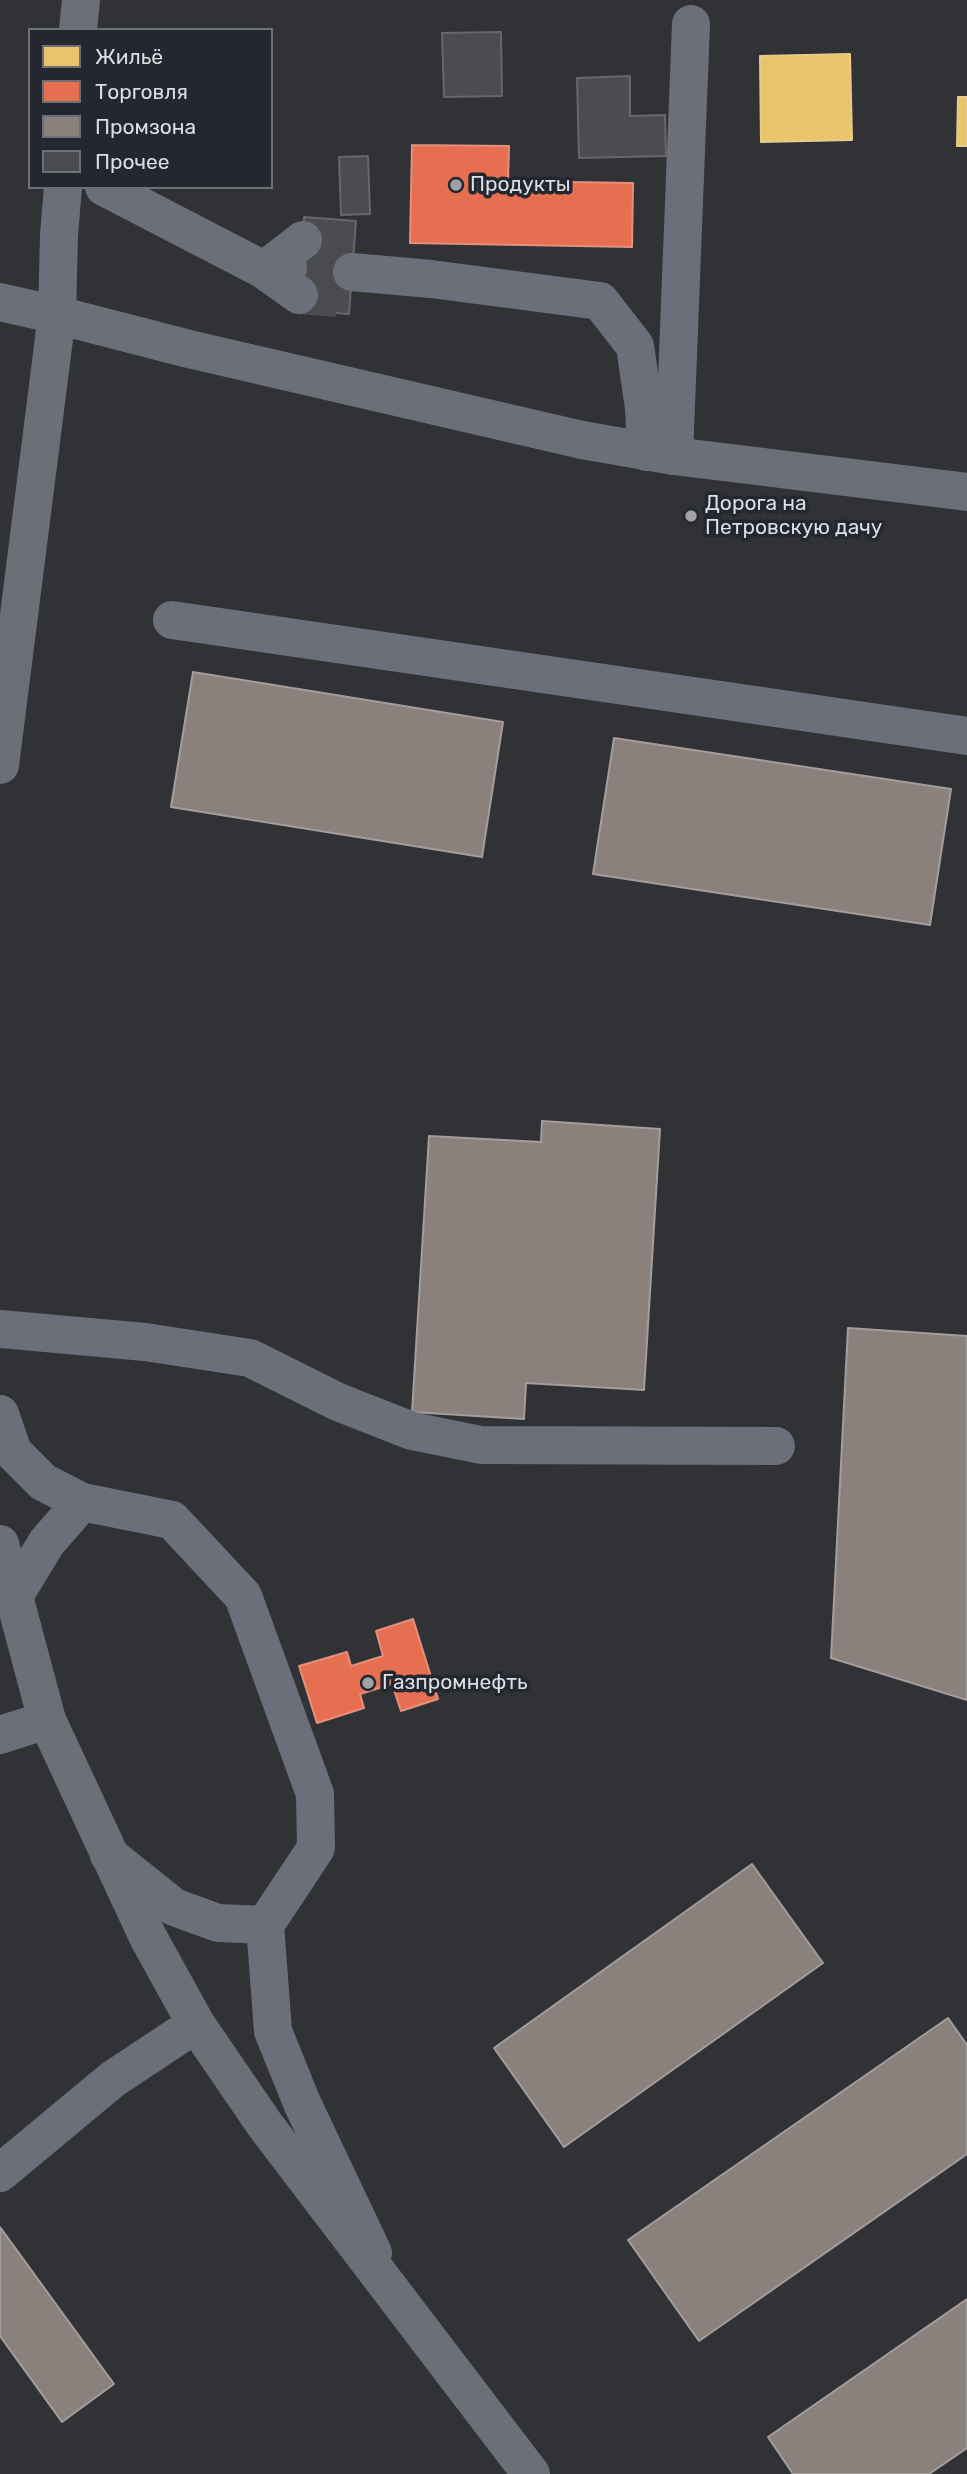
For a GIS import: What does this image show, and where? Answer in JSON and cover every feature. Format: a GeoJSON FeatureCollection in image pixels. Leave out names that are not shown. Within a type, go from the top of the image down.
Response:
{"type":"FeatureCollection","features":[{"type":"Feature","properties":{"kind":"main road"},"geometry":{"type":"LineString","coordinates":[[0,765],[57,314],[230,358],[582,440],[660,454],[967,492]]}},
{"type":"Feature","properties":{"kind":"main road"},"geometry":{"type":"LineString","coordinates":[[0,1544],[47,1720],[148,1937],[196,2024],[265,2126],[531,2474]]}},
{"type":"Feature","properties":{"kind":"street"},"geometry":{"type":"LineString","coordinates":[[78,28],[81,0]]}},
{"type":"Feature","properties":{"kind":"street"},"geometry":{"type":"LineString","coordinates":[[660,454],[691,24]]}},
{"type":"Feature","properties":{"kind":"street"},"geometry":{"type":"LineString","coordinates":[[0,302],[57,314],[63,189]]}},
{"type":"Feature","properties":{"kind":"street"},"geometry":{"type":"LineString","coordinates":[[109,189],[292,268]]}},
{"type":"Feature","properties":{"kind":"street"},"geometry":{"type":"LineString","coordinates":[[431,279],[352,271],[600,301],[635,346],[644,408],[660,454]]}},
{"type":"Feature","properties":{"kind":"street"},"geometry":{"type":"LineString","coordinates":[[172,620],[967,736]]}},
{"type":"Feature","properties":{"kind":"street"},"geometry":{"type":"LineString","coordinates":[[0,1329],[145,1342],[250,1358],[338,1402],[412,1431],[481,1445],[776,1446]]}},
{"type":"Feature","properties":{"kind":"street"},"geometry":{"type":"LineString","coordinates":[[0,1414],[13,1452],[43,1482],[82,1503],[172,1520],[243,1596],[315,1794],[316,1847],[265,1925],[273,2031],[302,2103],[387,2283]]}},
{"type":"Feature","properties":{"kind":"street"},"geometry":{"type":"LineString","coordinates":[[13,1598],[47,1542],[82,1503]]}},
{"type":"Feature","properties":{"kind":"street"},"geometry":{"type":"LineString","coordinates":[[0,1735],[47,1720]]}},
{"type":"Feature","properties":{"kind":"street"},"geometry":{"type":"LineString","coordinates":[[109,1855],[174,1907],[218,1923],[265,1925]]}},
{"type":"Feature","properties":{"kind":"street"},"geometry":{"type":"LineString","coordinates":[[0,2173],[113,2078],[196,2024]]}},
{"type":"Feature","properties":{"kind":"building: Жильё"},"geometry":{"type":"Polygon","coordinates":[[[850,54],[852,140],[761,142],[760,56],[850,54]]]}},
{"type":"Feature","properties":{"kind":"building: Жильё"},"geometry":{"type":"Polygon","coordinates":[[[958,97],[967,97],[967,146],[957,146],[958,97]]]}},
{"type":"Feature","properties":{"kind":"building: Торговля"},"geometry":{"type":"Polygon","coordinates":[[[412,145],[509,146],[508,181],[633,183],[632,247],[410,243],[412,145]]]}},
{"type":"Feature","properties":{"kind":"building: Торговля"},"geometry":{"type":"Polygon","coordinates":[[[413,1619],[438,1699],[401,1711],[392,1684],[360,1694],[364,1708],[317,1723],[299,1666],[347,1652],[351,1666],[383,1656],[376,1631],[413,1619]]]}},
{"type":"Feature","properties":{"kind":"building: Промзона"},"geometry":{"type":"Polygon","coordinates":[[[193,672],[503,722],[482,857],[171,807],[193,672]]]}},
{"type":"Feature","properties":{"kind":"building: Промзона"},"geometry":{"type":"Polygon","coordinates":[[[614,738],[951,789],[930,925],[593,874],[614,738]]]}},
{"type":"Feature","properties":{"kind":"building: Промзона"},"geometry":{"type":"Polygon","coordinates":[[[542,1121],[660,1129],[644,1390],[526,1383],[524,1419],[412,1412],[429,1136],[541,1142],[542,1121]]]}},
{"type":"Feature","properties":{"kind":"building: Промзона"},"geometry":{"type":"Polygon","coordinates":[[[848,1328],[967,1336],[967,1700],[831,1658],[848,1328]]]}},
{"type":"Feature","properties":{"kind":"building: Промзона"},"geometry":{"type":"Polygon","coordinates":[[[752,1864],[823,1963],[564,2147],[494,2048],[752,1864]]]}},
{"type":"Feature","properties":{"kind":"building: Промзона"},"geometry":{"type":"Polygon","coordinates":[[[948,2018],[967,2045],[967,2154],[699,2341],[628,2240],[948,2018]]]}},
{"type":"Feature","properties":{"kind":"building: Промзона"},"geometry":{"type":"Polygon","coordinates":[[[0,2227],[114,2384],[62,2422],[0,2336],[0,2227]]]}},
{"type":"Feature","properties":{"kind":"building: Промзона"},"geometry":{"type":"Polygon","coordinates":[[[967,2299],[967,2448],[929,2474],[793,2474],[768,2437],[967,2299]]]}},
{"type":"Feature","properties":{"kind":"building: Прочее"},"geometry":{"type":"Polygon","coordinates":[[[501,32],[502,96],[444,97],[442,33],[501,32]]]}},
{"type":"Feature","properties":{"kind":"building: Прочее"},"geometry":{"type":"Polygon","coordinates":[[[630,76],[630,116],[665,115],[666,156],[579,158],[577,78],[630,76]]]}},
{"type":"Feature","properties":{"kind":"building: Прочее"},"geometry":{"type":"Polygon","coordinates":[[[368,156],[370,214],[341,215],[339,157],[368,156]]]}},
{"type":"Feature","properties":{"kind":"building: Прочее"},"geometry":{"type":"Polygon","coordinates":[[[304,217],[356,221],[349,314],[298,310],[304,217]]]}},
{"type":"Feature","properties":{"kind":"tunnel"},"geometry":{"type":"LineString","coordinates":[[303,240],[354,244]]}},
{"type":"Feature","properties":{"kind":"tunnel"},"geometry":{"type":"LineString","coordinates":[[301,267],[352,272]]}},
{"type":"Feature","properties":{"kind":"tunnel"},"geometry":{"type":"LineString","coordinates":[[299,295],[350,299]]}},
{"type":"Feature","properties":{"kind":"place","name":"Продукты"},"geometry":{"type":"Point","coordinates":[456,185]}},
{"type":"Feature","properties":{"kind":"place","name":"Дорога на Петровскую дачу"},"geometry":{"type":"Point","coordinates":[691,516]}},
{"type":"Feature","properties":{"kind":"place","name":"Газпромнефть"},"geometry":{"type":"Point","coordinates":[368,1683]}}]}
